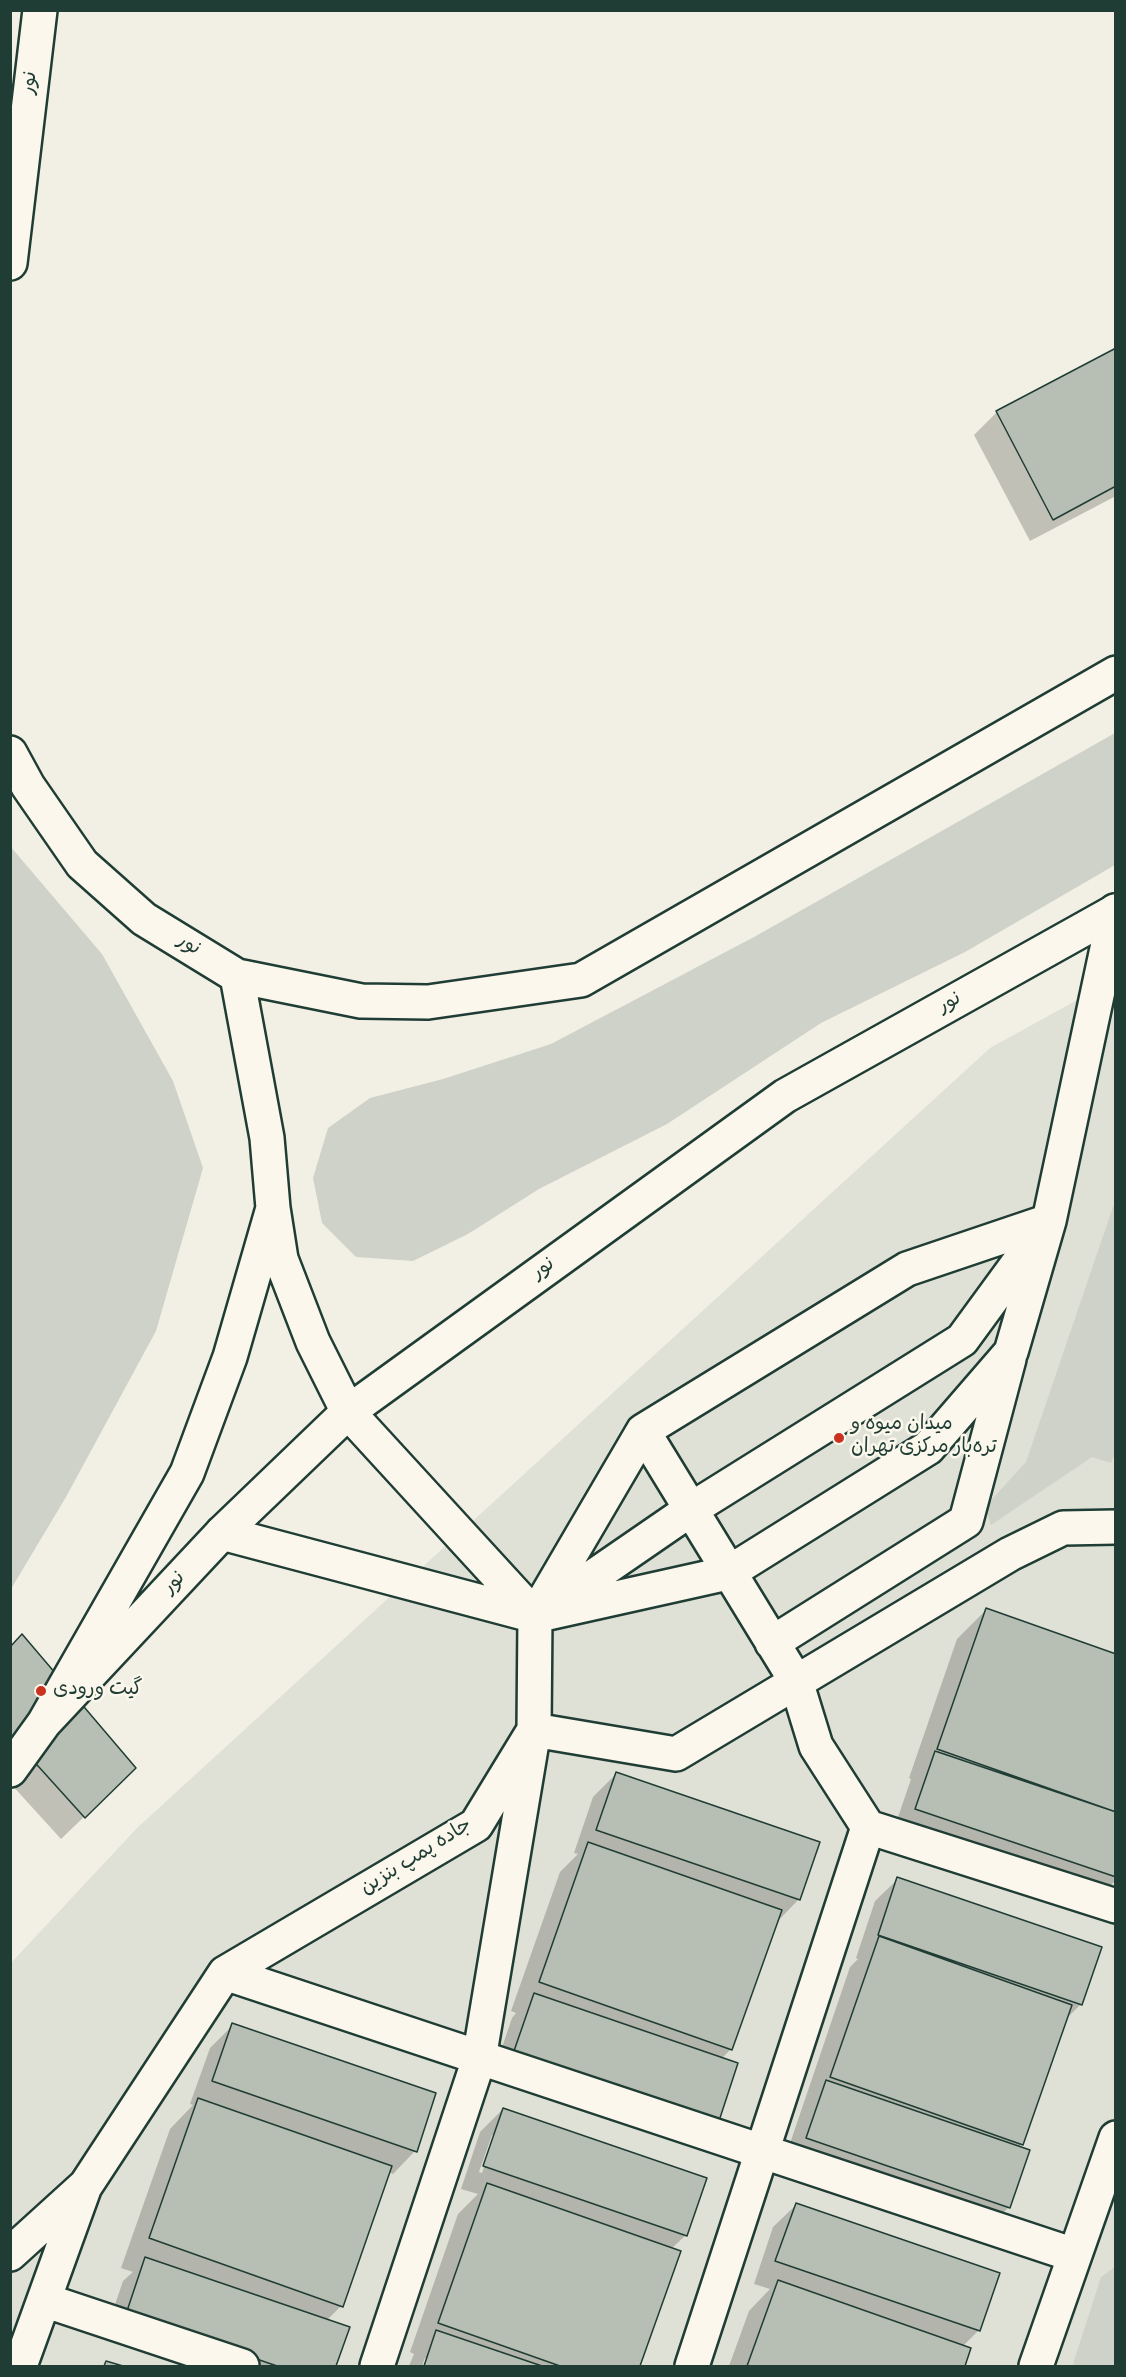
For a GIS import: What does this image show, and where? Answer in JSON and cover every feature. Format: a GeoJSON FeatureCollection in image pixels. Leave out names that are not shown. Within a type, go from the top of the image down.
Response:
{"type":"FeatureCollection","features":[{"type":"Feature","properties":{"kind":"main road","name":"نور"},"geometry":{"type":"LineString","coordinates":[[10,264],[40,10]]}},
{"type":"Feature","properties":{"kind":"main road","name":"نور"},"geometry":{"type":"LineString","coordinates":[[10,753],[28,786],[82,864],[144,919],[237,976],[361,1001],[428,1002],[581,980],[1116,673]]}},
{"type":"Feature","properties":{"kind":"main road","name":"نور"},"geometry":{"type":"LineString","coordinates":[[44,1723],[222,1533],[348,1412],[785,1096],[1116,911]]}},
{"type":"Feature","properties":{"kind":"main road"},"geometry":{"type":"LineString","coordinates":[[772,1643],[966,1521],[1049,1221],[1116,911]]}},
{"type":"Feature","properties":{"kind":"main road"},"geometry":{"type":"LineString","coordinates":[[237,976],[267,1138],[273,1208],[281,1259],[313,1342],[348,1412],[535,1616]]}},
{"type":"Feature","properties":{"kind":"main road"},"geometry":{"type":"LineString","coordinates":[[10,1770],[44,1723],[187,1473],[230,1358],[273,1208]]}},
{"type":"Feature","properties":{"kind":"main road"},"geometry":{"type":"LineString","coordinates":[[377,2367],[479,2059],[534,1730],[535,1616],[643,1431],[907,1269],[1049,1221]]}},
{"type":"Feature","properties":{"kind":"main road"},"geometry":{"type":"LineString","coordinates":[[535,1616],[690,1510],[962,1340],[1049,1221]]}},
{"type":"Feature","properties":{"kind":"main road"},"geometry":{"type":"LineString","coordinates":[[222,1533],[535,1616],[728,1573],[928,1448],[1011,1352]]}},
{"type":"Feature","properties":{"kind":"main road"},"geometry":{"type":"LineString","coordinates":[[643,1431],[796,1682],[816,1746],[868,1827],[1116,1906]]}},
{"type":"Feature","properties":{"kind":"main road"},"geometry":{"type":"LineString","coordinates":[[534,1730],[676,1754],[1010,1554],[1063,1528],[1116,1527]]}},
{"type":"Feature","properties":{"kind":"main road","name":"جاده پمپ بنزین"},"geometry":{"type":"LineString","coordinates":[[10,2254],[86,2185],[225,1973],[476,1825],[534,1730]]}},
{"type":"Feature","properties":{"kind":"main road"},"geometry":{"type":"LineString","coordinates":[[692,2367],[868,1827]]}},
{"type":"Feature","properties":{"kind":"main road"},"geometry":{"type":"LineString","coordinates":[[225,1973],[1074,2255]]}},
{"type":"Feature","properties":{"kind":"main road"},"geometry":{"type":"LineString","coordinates":[[1036,2367],[1074,2255],[1104,2210],[1116,2138]]}},
{"type":"Feature","properties":{"kind":"main road"},"geometry":{"type":"LineString","coordinates":[[20,2367],[86,2185]]}},
{"type":"Feature","properties":{"kind":"main road"},"geometry":{"type":"LineString","coordinates":[[44,2300],[242,2367]]}},
{"type":"Feature","properties":{"kind":"shaded area"},"geometry":{"type":"Polygon","coordinates":[[[1115,733],[1115,865],[965,952],[821,1023],[667,1124],[539,1189],[468,1234],[413,1261],[356,1257],[322,1223],[313,1178],[328,1128],[370,1098],[443,1079],[551,1044],[754,937],[1115,733]]]}},
{"type":"Feature","properties":{"kind":"shaded area"},"geometry":{"type":"Polygon","coordinates":[[[10,846],[102,954],[173,1081],[203,1168],[156,1331],[66,1497],[11,1589],[10,846]]]}},
{"type":"Feature","properties":{"kind":"shaded area","name":"میدان میوه و تره‌بار مرکزی تهران"},"geometry":{"type":"Polygon","coordinates":[[[1115,979],[1115,2366],[11,2366],[10,1964],[137,1828],[990,1048],[1115,979]]]}},
{"type":"Feature","properties":{"kind":"shaded area"},"geometry":{"type":"Polygon","coordinates":[[[1115,1201],[1116,1450],[1111,1463],[1092,1457],[991,1525],[985,1507],[1026,1462],[1115,1201]]]}},
{"type":"Feature","properties":{"kind":"shaded area"},"geometry":{"type":"Polygon","coordinates":[[[1115,2267],[1115,2366],[1073,2364],[1101,2277],[1115,2267]]]}},
{"type":"Feature","properties":{"kind":"building"},"geometry":{"type":"Polygon","coordinates":[[[1116,348],[1116,486],[1053,520],[996,411],[1116,348]]]}},
{"type":"Feature","properties":{"kind":"building"},"geometry":{"type":"Polygon","coordinates":[[[986,1608],[1116,1654],[1116,1812],[937,1749],[986,1608]]]}},
{"type":"Feature","properties":{"kind":"building","name":"گیت ورودی"},"geometry":{"type":"Polygon","coordinates":[[[22,1634],[136,1768],[85,1818],[10,1735],[10,1647],[22,1634]]]}},
{"type":"Feature","properties":{"kind":"building"},"geometry":{"type":"Polygon","coordinates":[[[935,1751],[1116,1812],[1116,1877],[915,1809],[935,1751]]]}},
{"type":"Feature","properties":{"kind":"building"},"geometry":{"type":"Polygon","coordinates":[[[616,1772],[820,1842],[800,1900],[596,1830],[616,1772]]]}},
{"type":"Feature","properties":{"kind":"building"},"geometry":{"type":"Polygon","coordinates":[[[588,1842],[782,1910],[732,2050],[539,1982],[588,1842]]]}},
{"type":"Feature","properties":{"kind":"building"},"geometry":{"type":"Polygon","coordinates":[[[897,1877],[1102,1947],[1082,2005],[878,1935],[897,1877]]]}},
{"type":"Feature","properties":{"kind":"building"},"geometry":{"type":"Polygon","coordinates":[[[879,1936],[1072,2005],[1023,2145],[830,2077],[879,1936]]]}},
{"type":"Feature","properties":{"kind":"building"},"geometry":{"type":"Polygon","coordinates":[[[534,1993],[738,2063],[719,2121],[514,2051],[534,1993]]]}},
{"type":"Feature","properties":{"kind":"building"},"geometry":{"type":"Polygon","coordinates":[[[232,2023],[436,2093],[417,2152],[212,2081],[232,2023]]]}},
{"type":"Feature","properties":{"kind":"building"},"geometry":{"type":"Polygon","coordinates":[[[826,2080],[1030,2150],[1010,2208],[806,2138],[826,2080]]]}},
{"type":"Feature","properties":{"kind":"building"},"geometry":{"type":"Polygon","coordinates":[[[198,2098],[392,2166],[343,2307],[149,2238],[198,2098]]]}},
{"type":"Feature","properties":{"kind":"building"},"geometry":{"type":"Polygon","coordinates":[[[503,2108],[707,2178],[687,2236],[483,2166],[503,2108]]]}},
{"type":"Feature","properties":{"kind":"building"},"geometry":{"type":"Polygon","coordinates":[[[487,2183],[681,2251],[640,2366],[560,2366],[438,2323],[487,2183]]]}},
{"type":"Feature","properties":{"kind":"building"},"geometry":{"type":"Polygon","coordinates":[[[796,2203],[1000,2273],[980,2331],[775,2261],[796,2203]]]}},
{"type":"Feature","properties":{"kind":"building"},"geometry":{"type":"Polygon","coordinates":[[[145,2257],[350,2327],[336,2366],[277,2366],[126,2314],[145,2257]]]}},
{"type":"Feature","properties":{"kind":"building"},"geometry":{"type":"Polygon","coordinates":[[[778,2280],[971,2348],[965,2366],[747,2366],[778,2280]]]}},
{"type":"Feature","properties":{"kind":"building"},"geometry":{"type":"Polygon","coordinates":[[[436,2330],[542,2366],[424,2366],[436,2330]]]}},
{"type":"Feature","properties":{"kind":"building"},"geometry":{"type":"Polygon","coordinates":[[[106,2361],[123,2366],[104,2366],[106,2361]]]}},
{"type":"Feature","properties":{"kind":"place","name":"میدان میوه و تره‌بار مرکزی تهران"},"geometry":{"type":"Point","coordinates":[839,1438]}},
{"type":"Feature","properties":{"kind":"place","name":"گیت ورودی"},"geometry":{"type":"Point","coordinates":[41,1691]}}]}
